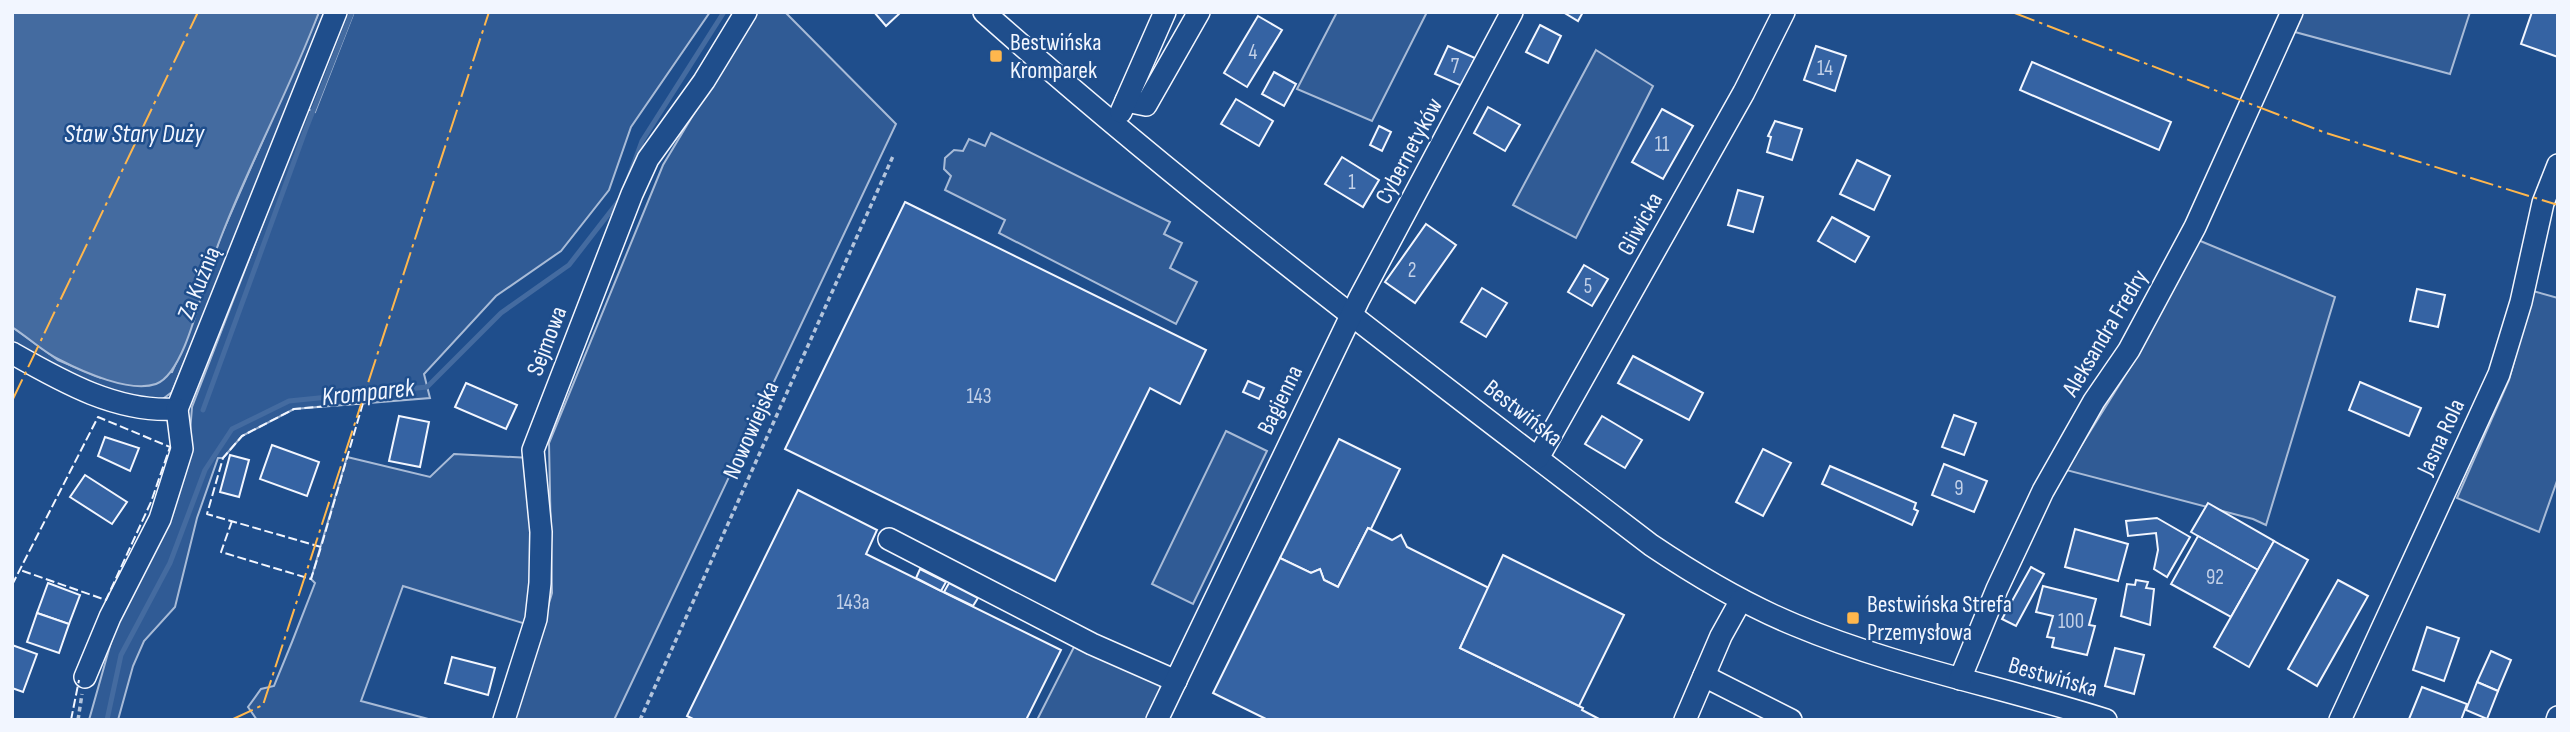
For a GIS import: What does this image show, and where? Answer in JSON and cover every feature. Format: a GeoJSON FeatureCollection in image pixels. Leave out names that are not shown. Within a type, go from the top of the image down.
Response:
{"type":"FeatureCollection","features":[{"type":"Feature","properties":{"kind":"street","name":"Za Kuźnią"},"geometry":{"type":"LineString","coordinates":[[177,409],[336,12]]}},
{"type":"Feature","properties":{"kind":"street","name":"Sejmowa"},"geometry":{"type":"LineString","coordinates":[[504,720],[536,619],[540,583],[541,532],[533,450],[627,206],[648,159],[704,80],[746,12]]}},
{"type":"Feature","properties":{"kind":"street","name":"Bestwińska"},"geometry":{"type":"LineString","coordinates":[[984,12],[1115,127],[1538,458],[1651,545],[1696,575],[1795,625],[1864,650],[2106,720]]}},
{"type":"Feature","properties":{"kind":"street"},"geometry":{"type":"LineString","coordinates":[[1115,127],[1165,12]]}},
{"type":"Feature","properties":{"kind":"street"},"geometry":{"type":"LineString","coordinates":[[1126,101],[1146,105],[1199,12]]}},
{"type":"Feature","properties":{"kind":"street","name":"Cybernetyków"},"geometry":{"type":"LineString","coordinates":[[1353,315],[1512,12]]}},
{"type":"Feature","properties":{"kind":"street","name":"Gliwicka"},"geometry":{"type":"LineString","coordinates":[[1538,458],[1744,92],[1784,12]]}},
{"type":"Feature","properties":{"kind":"street","name":"Aleksandra Fredry"},"geometry":{"type":"LineString","coordinates":[[1960,679],[1997,589],[2043,491],[2094,401],[2129,350],[2195,227],[2292,12]]}},
{"type":"Feature","properties":{"kind":"street","name":"Jasna Rola"},"geometry":{"type":"LineString","coordinates":[[2340,720],[2499,374],[2521,302],[2543,203],[2558,165]]}},
{"type":"Feature","properties":{"kind":"street","name":"Bagienna"},"geometry":{"type":"LineString","coordinates":[[1157,720],[1353,315]]}},
{"type":"Feature","properties":{"kind":"street"},"geometry":{"type":"LineString","coordinates":[[12,353],[91,394],[147,409],[177,409],[182,449],[160,519],[110,617],[85,677]]}},
{"type":"Feature","properties":{"kind":"street"},"geometry":{"type":"LineString","coordinates":[[889,538],[1093,644],[1177,681]]}},
{"type":"Feature","properties":{"kind":"street"},"geometry":{"type":"LineString","coordinates":[[1685,720],[1721,636],[1741,600]]}},
{"type":"Feature","properties":{"kind":"street"},"geometry":{"type":"LineString","coordinates":[[1704,676],[1791,720]]}},
{"type":"Feature","properties":{"kind":"path","name":"Nowowiejska"},"geometry":{"type":"LineString","coordinates":[[640,720],[894,154]]}},
{"type":"Feature","properties":{"kind":"path"},"geometry":{"type":"LineString","coordinates":[[78,720],[85,677]]}},
{"type":"Feature","properties":{"kind":"shaded area"},"geometry":{"type":"Polygon","coordinates":[[[319,12],[329,12],[172,392],[160,401],[129,401],[12,346],[12,327],[58,360],[101,378],[172,372],[187,338],[220,238],[319,12]]]}},
{"type":"Feature","properties":{"kind":"shaded area"},"geometry":{"type":"Polygon","coordinates":[[[354,12],[710,12],[631,127],[609,190],[561,251],[496,296],[424,374],[430,398],[294,409],[242,436],[223,458],[218,458],[197,518],[175,607],[144,641],[133,666],[118,720],[89,720],[117,621],[188,458],[192,407],[307,109],[315,112],[354,12]]]}},
{"type":"Feature","properties":{"kind":"shaded area"},"geometry":{"type":"Polygon","coordinates":[[[755,12],[785,12],[896,124],[614,720],[514,720],[552,593],[549,443],[663,165],[755,12]]]}},
{"type":"Feature","properties":{"kind":"shaded area"},"geometry":{"type":"Polygon","coordinates":[[[1337,12],[1427,12],[1372,121],[1297,89],[1337,12]]]}},
{"type":"Feature","properties":{"kind":"shaded area"},"geometry":{"type":"Polygon","coordinates":[[[2303,12],[2470,12],[2450,74],[2295,32],[2303,12]]]}},
{"type":"Feature","properties":{"kind":"shaded area"},"geometry":{"type":"Polygon","coordinates":[[[1596,50],[1653,86],[1576,238],[1513,205],[1596,50]]]}},
{"type":"Feature","properties":{"kind":"shaded area"},"geometry":{"type":"Polygon","coordinates":[[[991,133],[1170,222],[1164,234],[1182,243],[1170,268],[1197,282],[1176,324],[999,233],[1005,220],[945,190],[951,176],[944,169],[945,158],[954,150],[963,151],[969,139],[985,146],[991,133]]]}},
{"type":"Feature","properties":{"kind":"shaded area"},"geometry":{"type":"Polygon","coordinates":[[[2198,240],[2335,297],[2266,525],[2253,519],[2066,470],[2141,350],[2198,240]]]}},
{"type":"Feature","properties":{"kind":"shaded area"},"geometry":{"type":"Polygon","coordinates":[[[2533,291],[2558,298],[2558,478],[2539,532],[2457,498],[2509,380],[2533,291]]]}},
{"type":"Feature","properties":{"kind":"shaded area"},"geometry":{"type":"Polygon","coordinates":[[[1226,431],[1267,451],[1193,604],[1152,584],[1226,431]]]}},
{"type":"Feature","properties":{"kind":"shaded area"},"geometry":{"type":"Polygon","coordinates":[[[454,454],[531,458],[535,523],[529,625],[403,586],[361,701],[432,720],[257,720],[248,707],[261,689],[274,686],[292,642],[315,583],[311,579],[347,457],[430,477],[454,454]]]}},
{"type":"Feature","properties":{"kind":"shaded area"},"geometry":{"type":"Polygon","coordinates":[[[1075,645],[1164,685],[1147,720],[1037,720],[1075,645]]]}},
{"type":"Feature","properties":{"kind":"water","name":"Staw Stary Duży"},"geometry":{"type":"Polygon","coordinates":[[[12,12],[319,12],[232,209],[182,352],[166,378],[156,384],[133,386],[94,375],[54,357],[12,327],[12,12]]]}},
{"type":"Feature","properties":{"kind":"building"},"geometry":{"type":"Polygon","coordinates":[[[874,12],[901,12],[886,26],[874,12]]]}},
{"type":"Feature","properties":{"kind":"building"},"geometry":{"type":"Polygon","coordinates":[[[1563,12],[1583,12],[1578,21],[1563,12]]]}},
{"type":"Feature","properties":{"kind":"building"},"geometry":{"type":"Polygon","coordinates":[[[2532,12],[2558,12],[2558,57],[2521,44],[2532,12]]]}},
{"type":"Feature","properties":{"kind":"building"},"geometry":{"type":"Polygon","coordinates":[[[1258,16],[1282,30],[1247,87],[1224,73],[1258,16]]]}},
{"type":"Feature","properties":{"kind":"building"},"geometry":{"type":"Polygon","coordinates":[[[1540,25],[1561,36],[1548,63],[1526,52],[1540,25]]]}},
{"type":"Feature","properties":{"kind":"building"},"geometry":{"type":"Polygon","coordinates":[[[1448,46],[1475,58],[1462,86],[1435,74],[1448,46]]]}},
{"type":"Feature","properties":{"kind":"building"},"geometry":{"type":"Polygon","coordinates":[[[1816,46],[1846,56],[1835,91],[1804,80],[1816,46]]]}},
{"type":"Feature","properties":{"kind":"building"},"geometry":{"type":"Polygon","coordinates":[[[2032,62],[2171,122],[2159,150],[2020,90],[2032,62]]]}},
{"type":"Feature","properties":{"kind":"building"},"geometry":{"type":"Polygon","coordinates":[[[1274,72],[1296,84],[1284,106],[1262,94],[1274,72]]]}},
{"type":"Feature","properties":{"kind":"building"},"geometry":{"type":"Polygon","coordinates":[[[1236,99],[1273,121],[1259,146],[1221,124],[1236,99]]]}},
{"type":"Feature","properties":{"kind":"building"},"geometry":{"type":"Polygon","coordinates":[[[1488,107],[1520,125],[1505,151],[1474,133],[1488,107]]]}},
{"type":"Feature","properties":{"kind":"building"},"geometry":{"type":"Polygon","coordinates":[[[1662,109],[1693,126],[1663,179],[1632,162],[1662,109]]]}},
{"type":"Feature","properties":{"kind":"building"},"geometry":{"type":"Polygon","coordinates":[[[1775,121],[1802,129],[1792,160],[1767,152],[1771,137],[1768,136],[1775,121]]]}},
{"type":"Feature","properties":{"kind":"building"},"geometry":{"type":"Polygon","coordinates":[[[1379,126],[1391,132],[1382,151],[1370,145],[1379,126]]]}},
{"type":"Feature","properties":{"kind":"building"},"geometry":{"type":"Polygon","coordinates":[[[1342,157],[1379,180],[1363,207],[1325,184],[1342,157]]]}},
{"type":"Feature","properties":{"kind":"building"},"geometry":{"type":"Polygon","coordinates":[[[1857,160],[1890,176],[1874,210],[1840,194],[1857,160]]]}},
{"type":"Feature","properties":{"kind":"building"},"geometry":{"type":"Polygon","coordinates":[[[1738,190],[1763,197],[1753,232],[1728,225],[1738,190]]]}},
{"type":"Feature","properties":{"kind":"building"},"geometry":{"type":"Polygon","coordinates":[[[905,202],[1206,350],[1180,404],[1150,388],[1055,581],[785,449],[905,202]]]}},
{"type":"Feature","properties":{"kind":"building"},"geometry":{"type":"Polygon","coordinates":[[[1832,217],[1869,237],[1855,262],[1818,241],[1832,217]]]}},
{"type":"Feature","properties":{"kind":"building"},"geometry":{"type":"Polygon","coordinates":[[[1426,224],[1456,245],[1415,303],[1385,282],[1426,224]]]}},
{"type":"Feature","properties":{"kind":"building"},"geometry":{"type":"Polygon","coordinates":[[[1584,265],[1608,279],[1592,306],[1568,292],[1584,265]]]}},
{"type":"Feature","properties":{"kind":"building"},"geometry":{"type":"Polygon","coordinates":[[[1482,288],[1507,303],[1486,337],[1461,322],[1482,288]]]}},
{"type":"Feature","properties":{"kind":"building"},"geometry":{"type":"Polygon","coordinates":[[[2417,289],[2445,295],[2438,327],[2410,321],[2417,289]]]}},
{"type":"Feature","properties":{"kind":"building"},"geometry":{"type":"Polygon","coordinates":[[[1633,356],[1703,393],[1689,420],[1618,383],[1633,356]]]}},
{"type":"Feature","properties":{"kind":"building"},"geometry":{"type":"Polygon","coordinates":[[[1248,381],[1264,388],[1259,399],[1243,392],[1248,381]]]}},
{"type":"Feature","properties":{"kind":"building"},"geometry":{"type":"Polygon","coordinates":[[[2360,382],[2421,408],[2409,436],[2349,410],[2360,382]]]}},
{"type":"Feature","properties":{"kind":"building"},"geometry":{"type":"Polygon","coordinates":[[[466,383],[517,405],[506,429],[455,407],[466,383]]]}},
{"type":"Feature","properties":{"kind":"building"},"geometry":{"type":"Polygon","coordinates":[[[1954,415],[1976,423],[1964,455],[1942,447],[1954,415]]]}},
{"type":"Feature","properties":{"kind":"building"},"geometry":{"type":"Polygon","coordinates":[[[399,416],[429,422],[420,467],[389,461],[399,416]]]}},
{"type":"Feature","properties":{"kind":"building"},"geometry":{"type":"Polygon","coordinates":[[[1602,416],[1642,440],[1625,468],[1585,444],[1602,416]]]}},
{"type":"Feature","properties":{"kind":"building"},"geometry":{"type":"Polygon","coordinates":[[[105,437],[139,448],[130,471],[98,456],[105,437]]]}},
{"type":"Feature","properties":{"kind":"building"},"geometry":{"type":"Polygon","coordinates":[[[1339,439],[1400,469],[1371,529],[1368,528],[1338,587],[1324,580],[1320,569],[1311,573],[1280,558],[1339,439]]]}},
{"type":"Feature","properties":{"kind":"building"},"geometry":{"type":"Polygon","coordinates":[[[272,445],[319,462],[307,496],[260,479],[272,445]]]}},
{"type":"Feature","properties":{"kind":"building"},"geometry":{"type":"Polygon","coordinates":[[[1763,449],[1791,463],[1763,516],[1736,502],[1763,449]]]}},
{"type":"Feature","properties":{"kind":"building"},"geometry":{"type":"Polygon","coordinates":[[[230,455],[249,460],[239,497],[220,492],[230,455]]]}},
{"type":"Feature","properties":{"kind":"building"},"geometry":{"type":"Polygon","coordinates":[[[1944,464],[1987,481],[1974,512],[1932,495],[1944,464]]]}},
{"type":"Feature","properties":{"kind":"building"},"geometry":{"type":"Polygon","coordinates":[[[1830,466],[1916,503],[1914,509],[1918,511],[1912,525],[1822,484],[1830,466]]]}},
{"type":"Feature","properties":{"kind":"building"},"geometry":{"type":"Polygon","coordinates":[[[85,475],[127,502],[112,524],[70,497],[85,475]]]}},
{"type":"Feature","properties":{"kind":"building"},"geometry":{"type":"Polygon","coordinates":[[[798,490],[877,530],[866,554],[1061,650],[1026,720],[695,720],[687,716],[798,490]]]}},
{"type":"Feature","properties":{"kind":"building"},"geometry":{"type":"Polygon","coordinates":[[[2208,503],[2274,541],[2258,570],[2191,532],[2208,503]]]}},
{"type":"Feature","properties":{"kind":"building"},"geometry":{"type":"Polygon","coordinates":[[[2157,518],[2190,537],[2167,577],[2154,569],[2158,550],[2156,533],[2128,536],[2126,521],[2157,518]]]}},
{"type":"Feature","properties":{"kind":"building"},"geometry":{"type":"Polygon","coordinates":[[[1368,528],[1392,540],[1401,535],[1407,547],[1489,588],[1460,648],[1583,708],[1582,710],[1601,720],[1268,720],[1213,693],[1280,558],[1311,573],[1320,569],[1324,580],[1338,587],[1368,528]]]}},
{"type":"Feature","properties":{"kind":"building"},"geometry":{"type":"Polygon","coordinates":[[[2075,529],[2128,544],[2118,581],[2065,567],[2075,529]]]}},
{"type":"Feature","properties":{"kind":"building"},"geometry":{"type":"Polygon","coordinates":[[[2198,536],[2258,570],[2231,617],[2171,584],[2198,536]]]}},
{"type":"Feature","properties":{"kind":"building"},"geometry":{"type":"Polygon","coordinates":[[[2274,541],[2308,560],[2249,667],[2214,647],[2274,541]]]}},
{"type":"Feature","properties":{"kind":"building"},"geometry":{"type":"Polygon","coordinates":[[[1503,555],[1624,615],[1579,706],[1460,648],[1503,555]]]}},
{"type":"Feature","properties":{"kind":"building"},"geometry":{"type":"Polygon","coordinates":[[[2031,567],[2044,574],[2016,626],[2002,619],[2031,567]]]}},
{"type":"Feature","properties":{"kind":"building"},"geometry":{"type":"Polygon","coordinates":[[[920,569],[946,582],[941,591],[916,578],[920,569]]]}},
{"type":"Feature","properties":{"kind":"building"},"geometry":{"type":"Polygon","coordinates":[[[2136,580],[2148,582],[2146,588],[2154,589],[2150,625],[2121,616],[2127,584],[2135,585],[2136,580]]]}},
{"type":"Feature","properties":{"kind":"building"},"geometry":{"type":"Polygon","coordinates":[[[2338,580],[2368,596],[2317,686],[2288,669],[2338,580]]]}},
{"type":"Feature","properties":{"kind":"building"},"geometry":{"type":"Polygon","coordinates":[[[48,583],[80,595],[69,624],[37,613],[48,583]]]}},
{"type":"Feature","properties":{"kind":"building"},"geometry":{"type":"Polygon","coordinates":[[[949,583],[978,598],[973,606],[944,592],[949,583]]]}},
{"type":"Feature","properties":{"kind":"building"},"geometry":{"type":"Polygon","coordinates":[[[2043,586],[2096,599],[2089,625],[2095,626],[2087,655],[2052,647],[2054,638],[2047,637],[2053,616],[2036,612],[2043,586]]]}},
{"type":"Feature","properties":{"kind":"building"},"geometry":{"type":"Polygon","coordinates":[[[37,613],[69,624],[59,653],[27,642],[37,613]]]}},
{"type":"Feature","properties":{"kind":"building"},"geometry":{"type":"Polygon","coordinates":[[[2427,627],[2459,638],[2444,681],[2413,670],[2427,627]]]}},
{"type":"Feature","properties":{"kind":"building"},"geometry":{"type":"Polygon","coordinates":[[[12,645],[37,654],[23,692],[12,688],[12,645]]]}},
{"type":"Feature","properties":{"kind":"building"},"geometry":{"type":"Polygon","coordinates":[[[2115,648],[2144,655],[2134,694],[2105,686],[2115,648]]]}},
{"type":"Feature","properties":{"kind":"building"},"geometry":{"type":"Polygon","coordinates":[[[2491,651],[2511,660],[2498,691],[2477,682],[2491,651]]]}},
{"type":"Feature","properties":{"kind":"building"},"geometry":{"type":"Polygon","coordinates":[[[452,657],[495,668],[488,695],[445,683],[452,657]]]}},
{"type":"Feature","properties":{"kind":"building"},"geometry":{"type":"Polygon","coordinates":[[[2477,682],[2498,691],[2487,719],[2466,710],[2477,682]]]}},
{"type":"Feature","properties":{"kind":"building"},"geometry":{"type":"Polygon","coordinates":[[[2422,687],[2467,704],[2461,720],[2409,719],[2422,687]]]}},
{"type":"Feature","properties":{"kind":"waterway"},"geometry":{"type":"LineString","coordinates":[[203,410],[307,126],[352,12]]}},
{"type":"Feature","properties":{"kind":"waterway","name":"Kromparek"},"geometry":{"type":"LineString","coordinates":[[627,182],[642,141],[724,12]]}},
{"type":"Feature","properties":{"kind":"waterway","name":"Kromparek"},"geometry":{"type":"LineString","coordinates":[[107,720],[121,655],[170,563],[205,470],[232,429],[289,401],[427,387],[501,313],[569,265],[621,198]]}},
{"type":"Feature","properties":{"kind":"fence"},"geometry":{"type":"LineString","coordinates":[[363,403],[321,547],[207,514],[223,458],[242,436],[294,409],[363,403]]}},
{"type":"Feature","properties":{"kind":"fence"},"geometry":{"type":"LineString","coordinates":[[12,585],[98,417],[170,447],[151,502],[106,600],[20,570]]}},
{"type":"Feature","properties":{"kind":"fence"},"geometry":{"type":"LineString","coordinates":[[232,521],[221,552],[311,579],[321,547]]}},
{"type":"Feature","properties":{"kind":"fence"},"geometry":{"type":"LineString","coordinates":[[71,720],[79,680]]}},
{"type":"Feature","properties":{"kind":"power"},"geometry":{"type":"LineString","coordinates":[[12,401],[198,12]]}},
{"type":"Feature","properties":{"kind":"power"},"geometry":{"type":"LineString","coordinates":[[231,720],[263,705],[489,12]]}},
{"type":"Feature","properties":{"kind":"power"},"geometry":{"type":"LineString","coordinates":[[2012,12],[2326,133],[2558,205]]}},
{"type":"Feature","properties":{"kind":"place","name":"Bestwińska Kromparek"},"geometry":{"type":"Point","coordinates":[996,56]}},
{"type":"Feature","properties":{"kind":"place","name":"Bestwińska Strefa Przemysłowa"},"geometry":{"type":"Point","coordinates":[1853,618]}}]}
